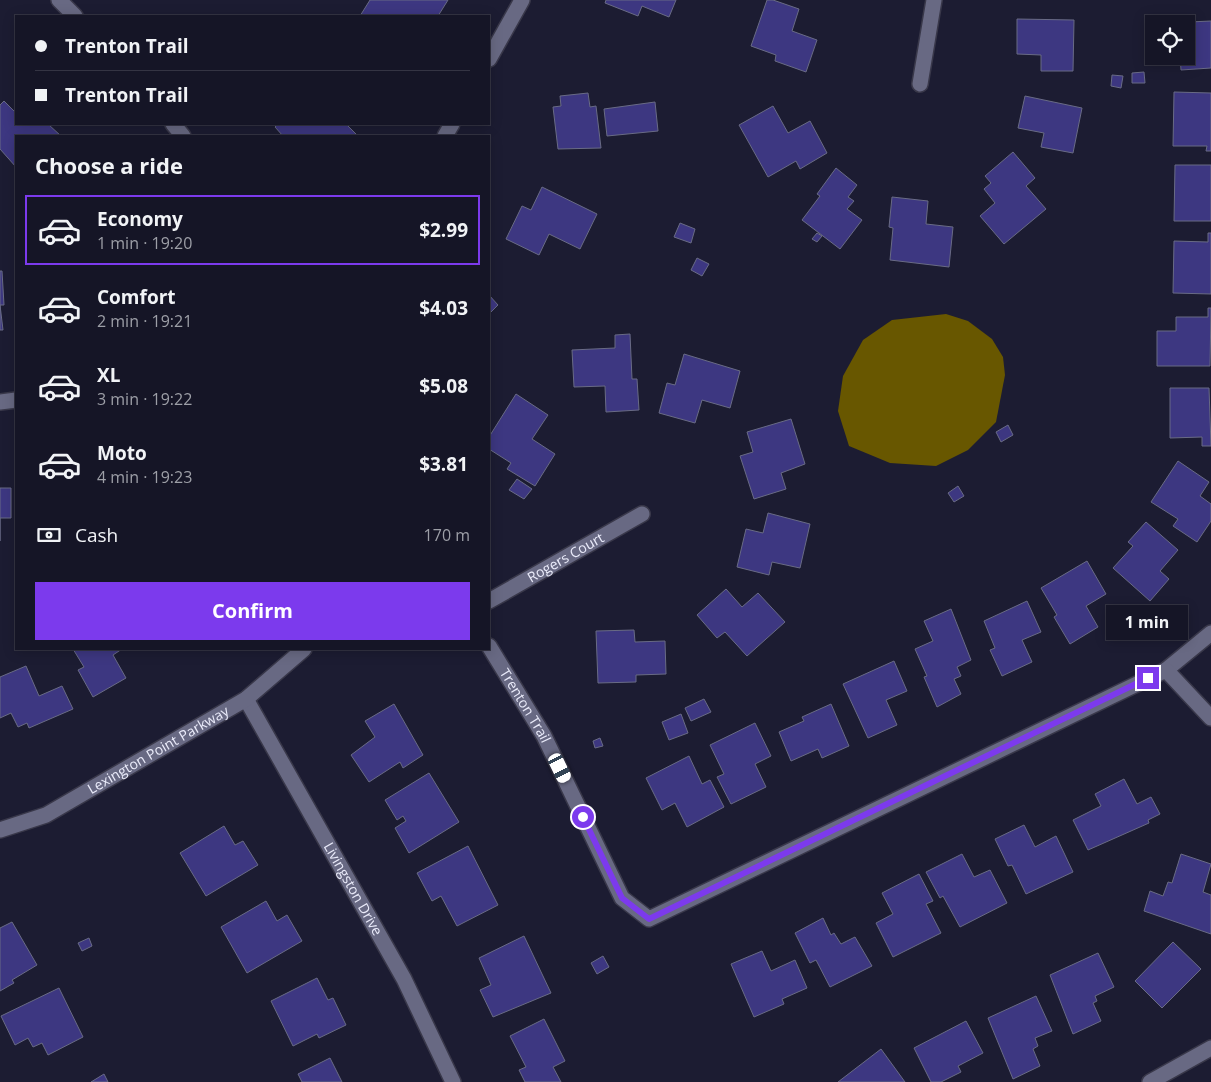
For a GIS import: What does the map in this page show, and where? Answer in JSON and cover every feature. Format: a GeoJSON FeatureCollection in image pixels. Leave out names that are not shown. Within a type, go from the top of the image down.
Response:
{"type":"FeatureCollection","features":[{"type":"Feature","properties":{"kind":"street"},"geometry":{"type":"LineString","coordinates":[[59,0],[74,15]]}},
{"type":"Feature","properties":{"kind":"street"},"geometry":{"type":"LineString","coordinates":[[490,57],[522,0]]}},
{"type":"Feature","properties":{"kind":"street"},"geometry":{"type":"LineString","coordinates":[[920,84],[934,0]]}},
{"type":"Feature","properties":{"kind":"street"},"geometry":{"type":"LineString","coordinates":[[174,125],[182,135]]}},
{"type":"Feature","properties":{"kind":"street"},"geometry":{"type":"LineString","coordinates":[[0,402],[15,400]]}},
{"type":"Feature","properties":{"kind":"street","name":"Rogers Court"},"geometry":{"type":"LineString","coordinates":[[490,600],[642,514]]}},
{"type":"Feature","properties":{"kind":"street","name":"Trenton Trail"},"geometry":{"type":"LineString","coordinates":[[490,648],[544,736],[622,898],[649,919],[1166,670],[1211,633]]}},
{"type":"Feature","properties":{"kind":"street","name":"Lexington Point Parkway"},"geometry":{"type":"LineString","coordinates":[[0,830],[46,815],[246,700],[303,650]]}},
{"type":"Feature","properties":{"kind":"street"},"geometry":{"type":"LineString","coordinates":[[1166,670],[1211,718]]}},
{"type":"Feature","properties":{"kind":"street","name":"Livingston Drive"},"geometry":{"type":"LineString","coordinates":[[246,700],[404,979],[452,1082]]}},
{"type":"Feature","properties":{"kind":"street"},"geometry":{"type":"LineString","coordinates":[[1150,1082],[1211,1048]]}},
{"type":"Feature","properties":{"kind":"shaded area"},"geometry":{"type":"Polygon","coordinates":[[[946,314],[968,321],[992,339],[1003,357],[1005,375],[996,422],[968,450],[936,466],[890,463],[849,446],[838,411],[843,376],[863,340],[892,320],[946,314]]]}},
{"type":"Feature","properties":{"kind":"building"},"geometry":{"type":"Polygon","coordinates":[[[370,0],[448,0],[439,15],[361,15],[370,0]]]}},
{"type":"Feature","properties":{"kind":"building"},"geometry":{"type":"Polygon","coordinates":[[[606,0],[676,0],[669,17],[642,6],[638,16],[605,3],[606,0]]]}},
{"type":"Feature","properties":{"kind":"building"},"geometry":{"type":"Polygon","coordinates":[[[767,0],[773,0],[799,9],[792,31],[817,40],[806,72],[775,61],[776,55],[751,46],[767,0]]]}},
{"type":"Feature","properties":{"kind":"building"},"geometry":{"type":"Polygon","coordinates":[[[1017,19],[1074,20],[1073,71],[1041,71],[1041,55],[1017,54],[1017,19]]]}},
{"type":"Feature","properties":{"kind":"building"},"geometry":{"type":"Polygon","coordinates":[[[1211,21],[1211,68],[1181,70],[1181,65],[1195,65],[1195,22],[1211,21]]]}},
{"type":"Feature","properties":{"kind":"building"},"geometry":{"type":"Polygon","coordinates":[[[1144,72],[1145,83],[1132,83],[1132,73],[1144,72]]]}},
{"type":"Feature","properties":{"kind":"building"},"geometry":{"type":"Polygon","coordinates":[[[1112,75],[1123,76],[1121,88],[1111,86],[1112,75]]]}},
{"type":"Feature","properties":{"kind":"building"},"geometry":{"type":"Polygon","coordinates":[[[1174,92],[1211,93],[1211,151],[1206,151],[1207,146],[1173,146],[1174,92]]]}},
{"type":"Feature","properties":{"kind":"building"},"geometry":{"type":"Polygon","coordinates":[[[588,93],[590,107],[596,106],[601,148],[558,149],[553,107],[561,106],[560,96],[588,93]]]}},
{"type":"Feature","properties":{"kind":"building"},"geometry":{"type":"Polygon","coordinates":[[[1025,96],[1082,108],[1073,153],[1041,147],[1044,133],[1018,128],[1025,96]]]}},
{"type":"Feature","properties":{"kind":"building"},"geometry":{"type":"Polygon","coordinates":[[[4,101],[15,112],[15,125],[49,125],[60,135],[15,135],[15,166],[0,149],[0,105],[4,101]]]}},
{"type":"Feature","properties":{"kind":"building"},"geometry":{"type":"Polygon","coordinates":[[[655,102],[658,131],[607,136],[604,109],[655,102]]]}},
{"type":"Feature","properties":{"kind":"building"},"geometry":{"type":"Polygon","coordinates":[[[773,106],[788,133],[810,121],[827,153],[800,169],[796,161],[768,177],[739,125],[773,106]]]}},
{"type":"Feature","properties":{"kind":"building"},"geometry":{"type":"Polygon","coordinates":[[[277,125],[347,125],[357,135],[282,135],[275,127],[277,125]]]}},
{"type":"Feature","properties":{"kind":"building"},"geometry":{"type":"Polygon","coordinates":[[[1013,152],[1035,178],[1026,186],[1046,209],[1004,244],[980,216],[995,203],[984,189],[991,183],[985,176],[1013,152]]]}},
{"type":"Feature","properties":{"kind":"building"},"geometry":{"type":"Polygon","coordinates":[[[1175,165],[1211,165],[1211,221],[1174,221],[1175,165]]]}},
{"type":"Feature","properties":{"kind":"building"},"geometry":{"type":"Polygon","coordinates":[[[836,168],[857,185],[848,197],[854,201],[847,209],[862,220],[840,249],[802,220],[820,196],[817,194],[836,168]]]}},
{"type":"Feature","properties":{"kind":"building"},"geometry":{"type":"Polygon","coordinates":[[[542,187],[597,214],[580,249],[549,234],[539,255],[506,239],[522,206],[531,210],[542,187]]]}},
{"type":"Feature","properties":{"kind":"building"},"geometry":{"type":"Polygon","coordinates":[[[892,197],[928,201],[926,224],[953,227],[949,267],[890,260],[893,228],[889,227],[892,197]]]}},
{"type":"Feature","properties":{"kind":"building"},"geometry":{"type":"Polygon","coordinates":[[[680,223],[695,229],[691,243],[674,237],[680,223]]]}},
{"type":"Feature","properties":{"kind":"building"},"geometry":{"type":"Polygon","coordinates":[[[817,233],[822,236],[817,242],[812,239],[817,233]]]}},
{"type":"Feature","properties":{"kind":"building"},"geometry":{"type":"Polygon","coordinates":[[[1208,233],[1211,233],[1211,294],[1173,293],[1174,241],[1208,242],[1208,233]]]}},
{"type":"Feature","properties":{"kind":"building"},"geometry":{"type":"Polygon","coordinates":[[[697,258],[709,264],[702,276],[691,270],[697,258]]]}},
{"type":"Feature","properties":{"kind":"building"},"geometry":{"type":"Polygon","coordinates":[[[0,271],[2,271],[4,305],[0,305],[0,271]]]}},
{"type":"Feature","properties":{"kind":"building"},"geometry":{"type":"Polygon","coordinates":[[[490,296],[498,305],[490,313],[490,296]]]}},
{"type":"Feature","properties":{"kind":"building"},"geometry":{"type":"Polygon","coordinates":[[[0,305],[3,330],[0,330],[0,305]]]}},
{"type":"Feature","properties":{"kind":"building"},"geometry":{"type":"Polygon","coordinates":[[[1208,308],[1211,308],[1210,366],[1157,366],[1157,331],[1176,331],[1176,317],[1208,317],[1208,308]]]}},
{"type":"Feature","properties":{"kind":"building"},"geometry":{"type":"Polygon","coordinates":[[[630,334],[632,379],[637,379],[639,410],[606,412],[605,386],[574,387],[572,350],[615,348],[615,335],[630,334]]]}},
{"type":"Feature","properties":{"kind":"building"},"geometry":{"type":"Polygon","coordinates":[[[684,354],[740,371],[730,408],[702,400],[695,423],[659,413],[667,383],[675,385],[684,354]]]}},
{"type":"Feature","properties":{"kind":"building"},"geometry":{"type":"Polygon","coordinates":[[[1170,388],[1209,388],[1211,446],[1202,446],[1202,437],[1170,438],[1170,388]]]}},
{"type":"Feature","properties":{"kind":"building"},"geometry":{"type":"Polygon","coordinates":[[[516,394],[548,415],[532,439],[555,454],[535,486],[507,469],[511,463],[490,450],[490,435],[516,394]]]}},
{"type":"Feature","properties":{"kind":"building"},"geometry":{"type":"Polygon","coordinates":[[[791,419],[805,464],[781,473],[786,489],[754,499],[740,456],[753,452],[747,432],[791,419]]]}},
{"type":"Feature","properties":{"kind":"building"},"geometry":{"type":"Polygon","coordinates":[[[1008,425],[1013,435],[1001,442],[996,432],[1008,425]]]}},
{"type":"Feature","properties":{"kind":"building"},"geometry":{"type":"Polygon","coordinates":[[[1178,461],[1209,482],[1200,496],[1211,504],[1211,521],[1197,542],[1173,526],[1178,519],[1151,502],[1178,461]]]}},
{"type":"Feature","properties":{"kind":"building"},"geometry":{"type":"Polygon","coordinates":[[[517,479],[532,489],[524,499],[509,490],[517,479]]]}},
{"type":"Feature","properties":{"kind":"building"},"geometry":{"type":"Polygon","coordinates":[[[958,486],[964,496],[954,502],[948,493],[958,486]]]}},
{"type":"Feature","properties":{"kind":"building"},"geometry":{"type":"Polygon","coordinates":[[[0,488],[11,488],[11,518],[0,518],[0,488]]]}},
{"type":"Feature","properties":{"kind":"building"},"geometry":{"type":"Polygon","coordinates":[[[768,513],[810,524],[800,568],[772,562],[769,575],[737,567],[746,529],[763,533],[768,513]]]}},
{"type":"Feature","properties":{"kind":"building"},"geometry":{"type":"Polygon","coordinates":[[[1146,522],[1178,550],[1160,571],[1169,579],[1150,601],[1113,568],[1133,546],[1128,542],[1146,522]]]}},
{"type":"Feature","properties":{"kind":"building"},"geometry":{"type":"Polygon","coordinates":[[[1087,561],[1106,594],[1086,606],[1098,627],[1070,644],[1054,617],[1057,615],[1041,588],[1087,561]]]}},
{"type":"Feature","properties":{"kind":"building"},"geometry":{"type":"Polygon","coordinates":[[[726,589],[742,607],[758,593],[785,622],[747,656],[725,632],[717,638],[697,615],[726,589]]]}},
{"type":"Feature","properties":{"kind":"building"},"geometry":{"type":"Polygon","coordinates":[[[1027,601],[1041,632],[1022,640],[1032,662],[1002,676],[990,650],[995,648],[984,621],[1027,601]]]}},
{"type":"Feature","properties":{"kind":"building"},"geometry":{"type":"Polygon","coordinates":[[[951,609],[971,660],[957,667],[961,676],[954,679],[961,694],[937,707],[924,677],[927,676],[915,649],[933,641],[924,621],[951,609]]]}},
{"type":"Feature","properties":{"kind":"building"},"geometry":{"type":"Polygon","coordinates":[[[634,630],[635,642],[665,641],[666,674],[636,675],[636,682],[598,683],[596,631],[634,630]]]}},
{"type":"Feature","properties":{"kind":"building"},"geometry":{"type":"Polygon","coordinates":[[[74,650],[120,650],[113,655],[126,678],[93,697],[78,670],[84,667],[74,650]]]}},
{"type":"Feature","properties":{"kind":"building"},"geometry":{"type":"Polygon","coordinates":[[[894,661],[907,691],[886,700],[897,725],[868,738],[843,684],[894,661]]]}},
{"type":"Feature","properties":{"kind":"building"},"geometry":{"type":"Polygon","coordinates":[[[26,666],[39,696],[62,686],[73,709],[29,728],[27,723],[18,727],[11,713],[0,718],[0,677],[26,666]]]}},
{"type":"Feature","properties":{"kind":"building"},"geometry":{"type":"Polygon","coordinates":[[[704,699],[711,712],[691,721],[685,708],[704,699]]]}},
{"type":"Feature","properties":{"kind":"building"},"geometry":{"type":"Polygon","coordinates":[[[394,704],[423,755],[403,768],[400,762],[369,782],[351,755],[375,737],[365,721],[394,704]]]}},
{"type":"Feature","properties":{"kind":"building"},"geometry":{"type":"Polygon","coordinates":[[[831,704],[849,746],[822,758],[818,749],[791,761],[779,732],[804,721],[802,717],[831,704]]]}},
{"type":"Feature","properties":{"kind":"building"},"geometry":{"type":"Polygon","coordinates":[[[681,714],[688,733],[669,740],[662,722],[681,714]]]}},
{"type":"Feature","properties":{"kind":"building"},"geometry":{"type":"Polygon","coordinates":[[[755,723],[771,756],[755,764],[766,787],[731,804],[717,777],[724,774],[710,745],[755,723]]]}},
{"type":"Feature","properties":{"kind":"building"},"geometry":{"type":"Polygon","coordinates":[[[600,738],[603,746],[595,748],[593,741],[600,738]]]}},
{"type":"Feature","properties":{"kind":"building"},"geometry":{"type":"Polygon","coordinates":[[[689,756],[702,784],[710,780],[724,807],[687,827],[675,803],[662,810],[646,778],[689,756]]]}},
{"type":"Feature","properties":{"kind":"building"},"geometry":{"type":"Polygon","coordinates":[[[429,773],[459,822],[409,853],[395,828],[406,821],[403,816],[397,820],[385,800],[429,773]]]}},
{"type":"Feature","properties":{"kind":"building"},"geometry":{"type":"Polygon","coordinates":[[[1124,779],[1137,804],[1151,797],[1160,814],[1148,820],[1149,823],[1088,850],[1073,820],[1101,806],[1095,794],[1124,779]]]}},
{"type":"Feature","properties":{"kind":"building"},"geometry":{"type":"Polygon","coordinates":[[[1024,825],[1035,847],[1056,836],[1073,872],[1026,894],[1012,865],[1008,866],[995,839],[1024,825]]]}},
{"type":"Feature","properties":{"kind":"building"},"geometry":{"type":"Polygon","coordinates":[[[224,826],[235,845],[243,841],[258,865],[206,896],[180,853],[224,826]]]}},
{"type":"Feature","properties":{"kind":"building"},"geometry":{"type":"Polygon","coordinates":[[[468,846],[498,905],[457,926],[441,896],[432,901],[417,873],[468,846]]]}},
{"type":"Feature","properties":{"kind":"building"},"geometry":{"type":"Polygon","coordinates":[[[962,854],[974,877],[990,870],[1007,903],[960,927],[943,896],[940,898],[926,872],[962,854]]]}},
{"type":"Feature","properties":{"kind":"building"},"geometry":{"type":"Polygon","coordinates":[[[1181,854],[1211,864],[1203,892],[1211,895],[1211,934],[1144,911],[1150,891],[1163,896],[1168,882],[1172,883],[1181,854]]]}},
{"type":"Feature","properties":{"kind":"building"},"geometry":{"type":"Polygon","coordinates":[[[919,874],[933,901],[926,904],[941,933],[893,957],[876,923],[893,914],[882,893],[919,874]]]}},
{"type":"Feature","properties":{"kind":"building"},"geometry":{"type":"Polygon","coordinates":[[[266,901],[277,921],[287,915],[302,941],[247,973],[221,927],[266,901]]]}},
{"type":"Feature","properties":{"kind":"building"},"geometry":{"type":"Polygon","coordinates":[[[823,918],[831,935],[834,933],[841,944],[855,937],[872,966],[830,987],[816,960],[810,963],[795,933],[823,918]]]}},
{"type":"Feature","properties":{"kind":"building"},"geometry":{"type":"Polygon","coordinates":[[[12,922],[37,965],[12,980],[14,983],[0,991],[0,928],[12,922]]]}},
{"type":"Feature","properties":{"kind":"building"},"geometry":{"type":"Polygon","coordinates":[[[524,936],[551,993],[493,1017],[480,990],[491,985],[479,958],[524,936]]]}},
{"type":"Feature","properties":{"kind":"building"},"geometry":{"type":"Polygon","coordinates":[[[89,938],[92,946],[82,951],[78,943],[89,938]]]}},
{"type":"Feature","properties":{"kind":"building"},"geometry":{"type":"Polygon","coordinates":[[[1173,942],[1201,969],[1162,1008],[1135,981],[1173,942]]]}},
{"type":"Feature","properties":{"kind":"building"},"geometry":{"type":"Polygon","coordinates":[[[762,951],[771,971],[795,960],[807,988],[782,999],[784,1004],[754,1017],[731,964],[762,951]]]}},
{"type":"Feature","properties":{"kind":"building"},"geometry":{"type":"Polygon","coordinates":[[[1098,953],[1114,987],[1095,996],[1097,1001],[1093,1003],[1101,1021],[1073,1034],[1050,975],[1098,953]]]}},
{"type":"Feature","properties":{"kind":"building"},"geometry":{"type":"Polygon","coordinates":[[[603,956],[609,967],[597,974],[591,963],[603,956]]]}},
{"type":"Feature","properties":{"kind":"building"},"geometry":{"type":"Polygon","coordinates":[[[317,978],[328,1000],[333,998],[346,1025],[319,1038],[317,1034],[293,1046],[271,1001],[317,978]]]}},
{"type":"Feature","properties":{"kind":"building"},"geometry":{"type":"Polygon","coordinates":[[[59,988],[83,1037],[48,1055],[42,1043],[33,1047],[28,1038],[15,1045],[1,1016],[59,988]]]}},
{"type":"Feature","properties":{"kind":"building"},"geometry":{"type":"Polygon","coordinates":[[[1036,996],[1052,1031],[1035,1038],[1038,1046],[1033,1049],[1040,1066],[1013,1079],[988,1018],[1036,996]]]}},
{"type":"Feature","properties":{"kind":"building"},"geometry":{"type":"Polygon","coordinates":[[[544,1019],[565,1061],[553,1067],[561,1082],[525,1082],[519,1070],[526,1067],[510,1036],[544,1019]]]}},
{"type":"Feature","properties":{"kind":"building"},"geometry":{"type":"Polygon","coordinates":[[[966,1021],[983,1053],[958,1066],[961,1072],[941,1082],[931,1082],[914,1048],[966,1021]]]}},
{"type":"Feature","properties":{"kind":"building"},"geometry":{"type":"Polygon","coordinates":[[[881,1049],[905,1082],[838,1082],[881,1049]]]}},
{"type":"Feature","properties":{"kind":"building"},"geometry":{"type":"Polygon","coordinates":[[[330,1058],[342,1082],[302,1082],[298,1074],[330,1058]]]}},
{"type":"Feature","properties":{"kind":"building"},"geometry":{"type":"Polygon","coordinates":[[[104,1074],[108,1082],[91,1082],[104,1074]]]}},
{"type":"Feature","properties":{"kind":"route"},"geometry":{"type":"LineString","coordinates":[[583,817],[622,898],[649,919],[1148,678]]}}]}
